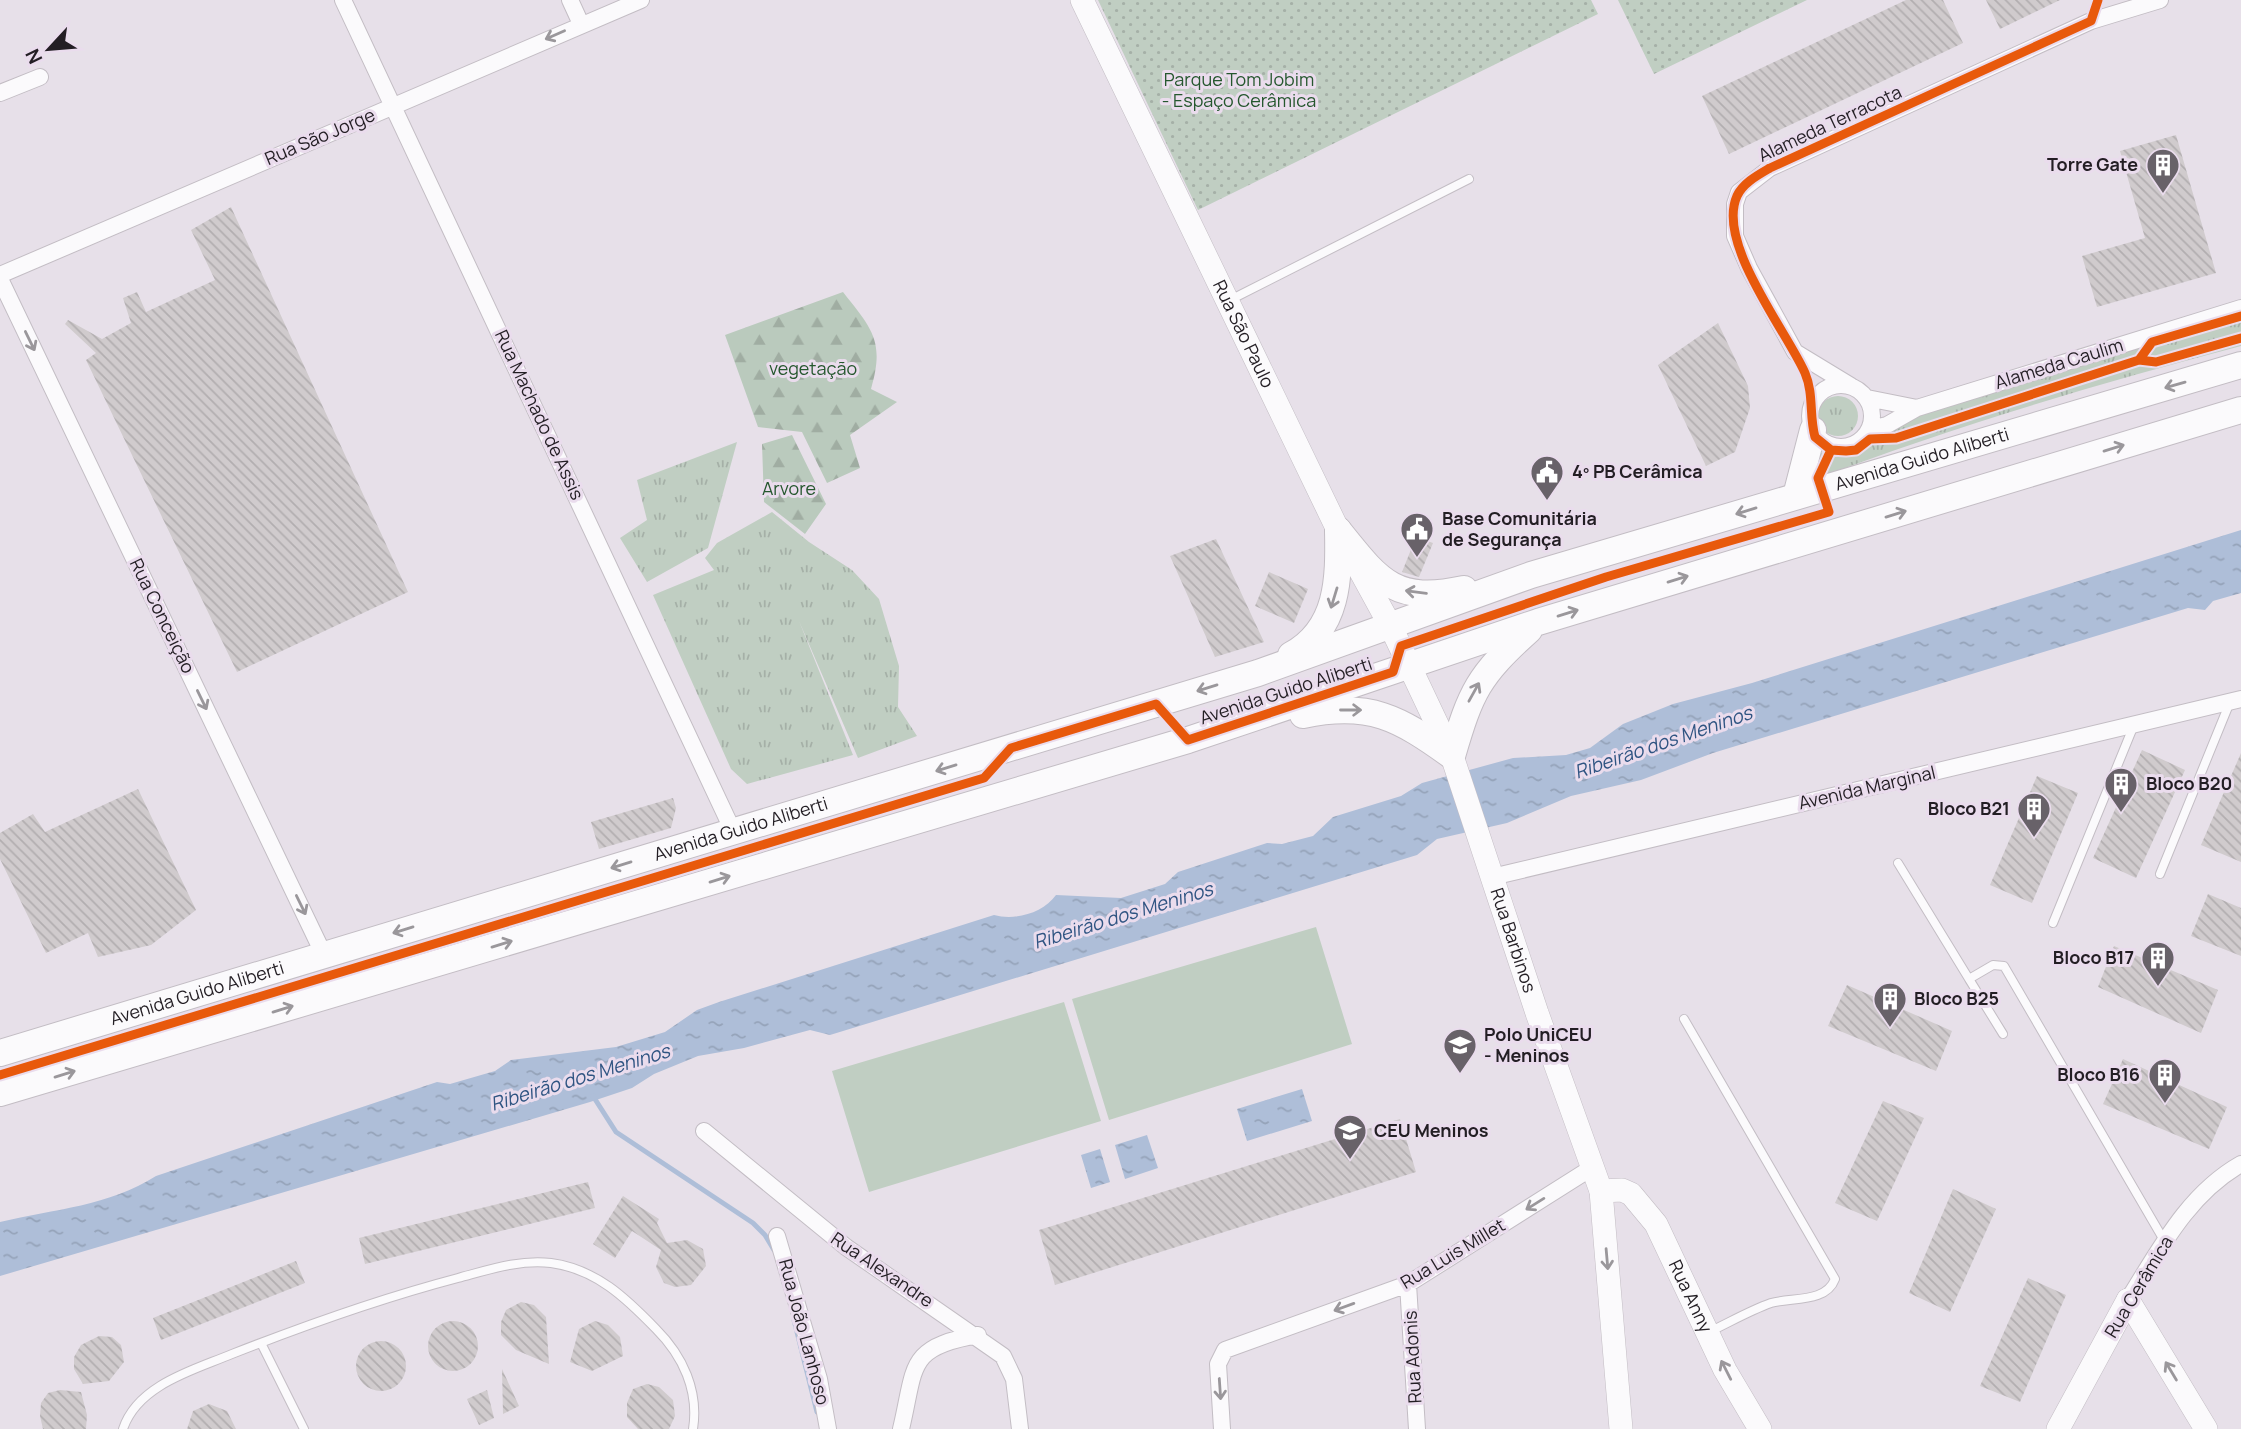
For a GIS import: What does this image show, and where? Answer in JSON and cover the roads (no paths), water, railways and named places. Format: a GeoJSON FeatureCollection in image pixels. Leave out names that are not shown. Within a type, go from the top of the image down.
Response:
{"type":"FeatureCollection","features":[{"type":"Feature","properties":{"kind":"main road","name":"Avenida Guido Aliberti"},"geometry":{"type":"LineString","coordinates":[[0,1053],[323,953],[1258,673],[1531,575],[2241,365]]}},
{"type":"Feature","properties":{"kind":"main road","name":"Avenida Guido Aliberti"},"geometry":{"type":"LineString","coordinates":[[0,1093],[1188,740],[1538,622],[2241,410]]}},
{"type":"Feature","properties":{"kind":"main road"},"geometry":{"type":"LineString","coordinates":[[1796,496],[1813,430]]}},
{"type":"Feature","properties":{"kind":"main road"},"geometry":{"type":"LineString","coordinates":[[1338,530],[1375,576],[1394,587],[1414,593],[1444,593],[1531,575]]}},
{"type":"Feature","properties":{"kind":"main road"},"geometry":{"type":"LineString","coordinates":[[1258,673],[1303,649],[1321,630],[1339,582],[1338,530]]}},
{"type":"Feature","properties":{"kind":"main road"},"geometry":{"type":"LineString","coordinates":[[1600,556],[1613,599]]}},
{"type":"Feature","properties":{"kind":"main road"},"geometry":{"type":"LineString","coordinates":[[1188,740],[1327,710],[1358,709],[1384,714],[1409,725],[1454,761],[1469,700],[1484,674],[1538,622]]}},
{"type":"Feature","properties":{"kind":"main road"},"geometry":{"type":"LineString","coordinates":[[1007,794],[1011,748]]}},
{"type":"Feature","properties":{"kind":"street","name":"Rua Machado de Assis"},"geometry":{"type":"LineString","coordinates":[[343,0],[733,831]]}},
{"type":"Feature","properties":{"kind":"street"},"geometry":{"type":"LineString","coordinates":[[570,0],[581,24]]}},
{"type":"Feature","properties":{"kind":"street","name":"Rua São Jorge"},"geometry":{"type":"LineString","coordinates":[[0,277],[640,0]]}},
{"type":"Feature","properties":{"kind":"street","name":"Rua São Paulo"},"geometry":{"type":"LineString","coordinates":[[1082,0],[1338,530],[1411,666]]}},
{"type":"Feature","properties":{"kind":"street","name":"Alameda Terracota"},"geometry":{"type":"LineString","coordinates":[[1851,386],[1795,352],[1749,268],[1735,236],[1734,204],[1739,192],[1770,168],[2079,26],[2160,0]]}},
{"type":"Feature","properties":{"kind":"street"},"geometry":{"type":"LineString","coordinates":[[0,93],[40,77]]}},
{"type":"Feature","properties":{"kind":"street","name":"Rua Conceição"},"geometry":{"type":"LineString","coordinates":[[0,277],[323,953]]}},
{"type":"Feature","properties":{"kind":"street","name":"Alameda Caulim"},"geometry":{"type":"LineString","coordinates":[[1870,429],[1887,425],[1917,408],[2241,308]]}},
{"type":"Feature","properties":{"kind":"street"},"geometry":{"type":"LineString","coordinates":[[1832,386],[1851,386],[1867,398],[1873,418],[1865,437],[1847,447],[1827,444],[1813,430],[1812,404],[1817,396],[1832,386]]}},
{"type":"Feature","properties":{"kind":"street","name":"Alameda Caulim"},"geometry":{"type":"LineString","coordinates":[[1867,398],[1917,408]]}},
{"type":"Feature","properties":{"kind":"street","name":"Rua Barbinos"},"geometry":{"type":"LineString","coordinates":[[1411,666],[1454,761],[1536,1013],[1601,1191],[1621,1429]]}},
{"type":"Feature","properties":{"kind":"street","name":"Avenida Marginal"},"geometry":{"type":"LineString","coordinates":[[1492,877],[2235,701]]}},
{"type":"Feature","properties":{"kind":"street","name":"Rua Alexandre"},"geometry":{"type":"LineString","coordinates":[[704,1131],[846,1247],[978,1335],[1010,1364],[1020,1429]]}},
{"type":"Feature","properties":{"kind":"street","name":"Rua Cerâmica"},"geometry":{"type":"LineString","coordinates":[[2058,1429],[2129,1300],[2190,1204],[2220,1176],[2241,1164]]}},
{"type":"Feature","properties":{"kind":"street","name":"Rua Luis Millet"},"geometry":{"type":"LineString","coordinates":[[1222,1429],[1218,1364],[1225,1350],[1408,1284],[1592,1167]]}},
{"type":"Feature","properties":{"kind":"street","name":"Rua Anny"},"geometry":{"type":"LineString","coordinates":[[1601,1191],[1622,1190],[1631,1194],[1656,1224],[1725,1370],[1760,1429]]}},
{"type":"Feature","properties":{"kind":"street","name":"Rua João Lanhoso"},"geometry":{"type":"LineString","coordinates":[[777,1236],[819,1380],[828,1429]]}},
{"type":"Feature","properties":{"kind":"street","name":"Rua Adonis"},"geometry":{"type":"LineString","coordinates":[[1408,1284],[1417,1429]]}},
{"type":"Feature","properties":{"kind":"street"},"geometry":{"type":"LineString","coordinates":[[2129,1300],[2206,1429]]}},
{"type":"Feature","properties":{"kind":"street"},"geometry":{"type":"LineString","coordinates":[[901,1429],[916,1365],[923,1355],[937,1344],[978,1335]]}},
{"type":"Feature","properties":{"kind":"lane"},"geometry":{"type":"LineString","coordinates":[[1227,302],[1469,179]]}},
{"type":"Feature","properties":{"kind":"lane"},"geometry":{"type":"LineString","coordinates":[[2160,874],[2235,701]]}},
{"type":"Feature","properties":{"kind":"lane"},"geometry":{"type":"LineString","coordinates":[[2053,923],[2134,725]]}},
{"type":"Feature","properties":{"kind":"lane"},"geometry":{"type":"LineString","coordinates":[[1898,863],[2003,1034]]}},
{"type":"Feature","properties":{"kind":"lane"},"geometry":{"type":"LineString","coordinates":[[1969,979],[1993,965],[2004,966],[2165,1242]]}},
{"type":"Feature","properties":{"kind":"lane"},"geometry":{"type":"LineString","coordinates":[[1684,1019],[1835,1279],[1832,1287],[1818,1295],[1773,1303],[1708,1332]]}},
{"type":"Feature","properties":{"kind":"lane"},"geometry":{"type":"LineString","coordinates":[[123,1429],[127,1417],[160,1386],[261,1343],[428,1286],[522,1263],[550,1263],[576,1268],[626,1298],[666,1339],[687,1372],[695,1401],[693,1429]]}},
{"type":"Feature","properties":{"kind":"lane"},"geometry":{"type":"LineString","coordinates":[[261,1343],[304,1429]]}},
{"type":"Feature","properties":{"kind":"water","name":"Ribeirão dos Meninos"},"geometry":{"type":"Polygon","coordinates":[[[2241,530],[2241,593],[2213,601],[2205,610],[2188,608],[1713,753],[1641,780],[1571,796],[1507,823],[1437,839],[1417,855],[830,1035],[810,1030],[744,1048],[698,1056],[654,1074],[632,1088],[590,1102],[0,1276],[0,1222],[120,1194],[156,1176],[437,1082],[450,1084],[495,1071],[511,1060],[616,1047],[665,1032],[697,1010],[719,1002],[994,915],[1011,917],[1028,914],[1044,907],[1056,895],[1121,898],[1165,884],[1178,872],[1267,843],[1282,844],[1313,836],[1333,817],[1401,796],[1422,783],[1513,758],[1566,755],[1590,748],[1623,724],[1673,704],[1752,683],[2241,530]]]}},
{"type":"Feature","properties":{"kind":"water"},"geometry":{"type":"Polygon","coordinates":[[[1302,1089],[1312,1121],[1247,1141],[1237,1109],[1302,1089]]]}},
{"type":"Feature","properties":{"kind":"water"},"geometry":{"type":"Polygon","coordinates":[[[1147,1135],[1158,1168],[1125,1179],[1115,1145],[1147,1135]]]}},
{"type":"Feature","properties":{"kind":"water"},"geometry":{"type":"Polygon","coordinates":[[[1100,1149],[1110,1182],[1091,1188],[1081,1155],[1100,1149]]]}},
{"type":"Feature","properties":{"kind":"waterway"},"geometry":{"type":"LineString","coordinates":[[593,1096],[616,1132],[753,1223],[765,1235],[774,1250]]}},
{"type":"Feature","properties":{"kind":"waterway"},"geometry":{"type":"LineString","coordinates":[[794,1320],[817,1412]]}},
{"type":"Feature","properties":{"kind":"place","name":"Torre Gate"},"geometry":{"type":"Point","coordinates":[2163,195]}},
{"type":"Feature","properties":{"kind":"place","name":"4º PB Cerâmica"},"geometry":{"type":"Point","coordinates":[1547,502]}},
{"type":"Feature","properties":{"kind":"place","name":"Base Comunitária de Segurança"},"geometry":{"type":"Point","coordinates":[1417,559]}},
{"type":"Feature","properties":{"kind":"place","name":"Bloco B20"},"geometry":{"type":"Point","coordinates":[2121,814]}},
{"type":"Feature","properties":{"kind":"place","name":"Bloco B21"},"geometry":{"type":"Point","coordinates":[2034,839]}},
{"type":"Feature","properties":{"kind":"place","name":"Bloco B17"},"geometry":{"type":"Point","coordinates":[2158,988]}},
{"type":"Feature","properties":{"kind":"place","name":"Bloco B25"},"geometry":{"type":"Point","coordinates":[1890,1029]}},
{"type":"Feature","properties":{"kind":"place","name":"Polo UniCEU - Meninos"},"geometry":{"type":"Point","coordinates":[1460,1075]}},
{"type":"Feature","properties":{"kind":"place","name":"Bloco B16"},"geometry":{"type":"Point","coordinates":[2165,1105]}},
{"type":"Feature","properties":{"kind":"place","name":"CEU Meninos"},"geometry":{"type":"Point","coordinates":[1350,1161]}},
{"type":"Feature","properties":{"kind":"park label","name":"Parque Tom Jobim - Espaço Cerâmica"},"geometry":{"type":"Point","coordinates":[1239,90]}},
{"type":"Feature","properties":{"kind":"park label","name":"vegetação"},"geometry":{"type":"Point","coordinates":[813,369]}},
{"type":"Feature","properties":{"kind":"park label","name":"Arvore"},"geometry":{"type":"Point","coordinates":[789,489]}}]}
